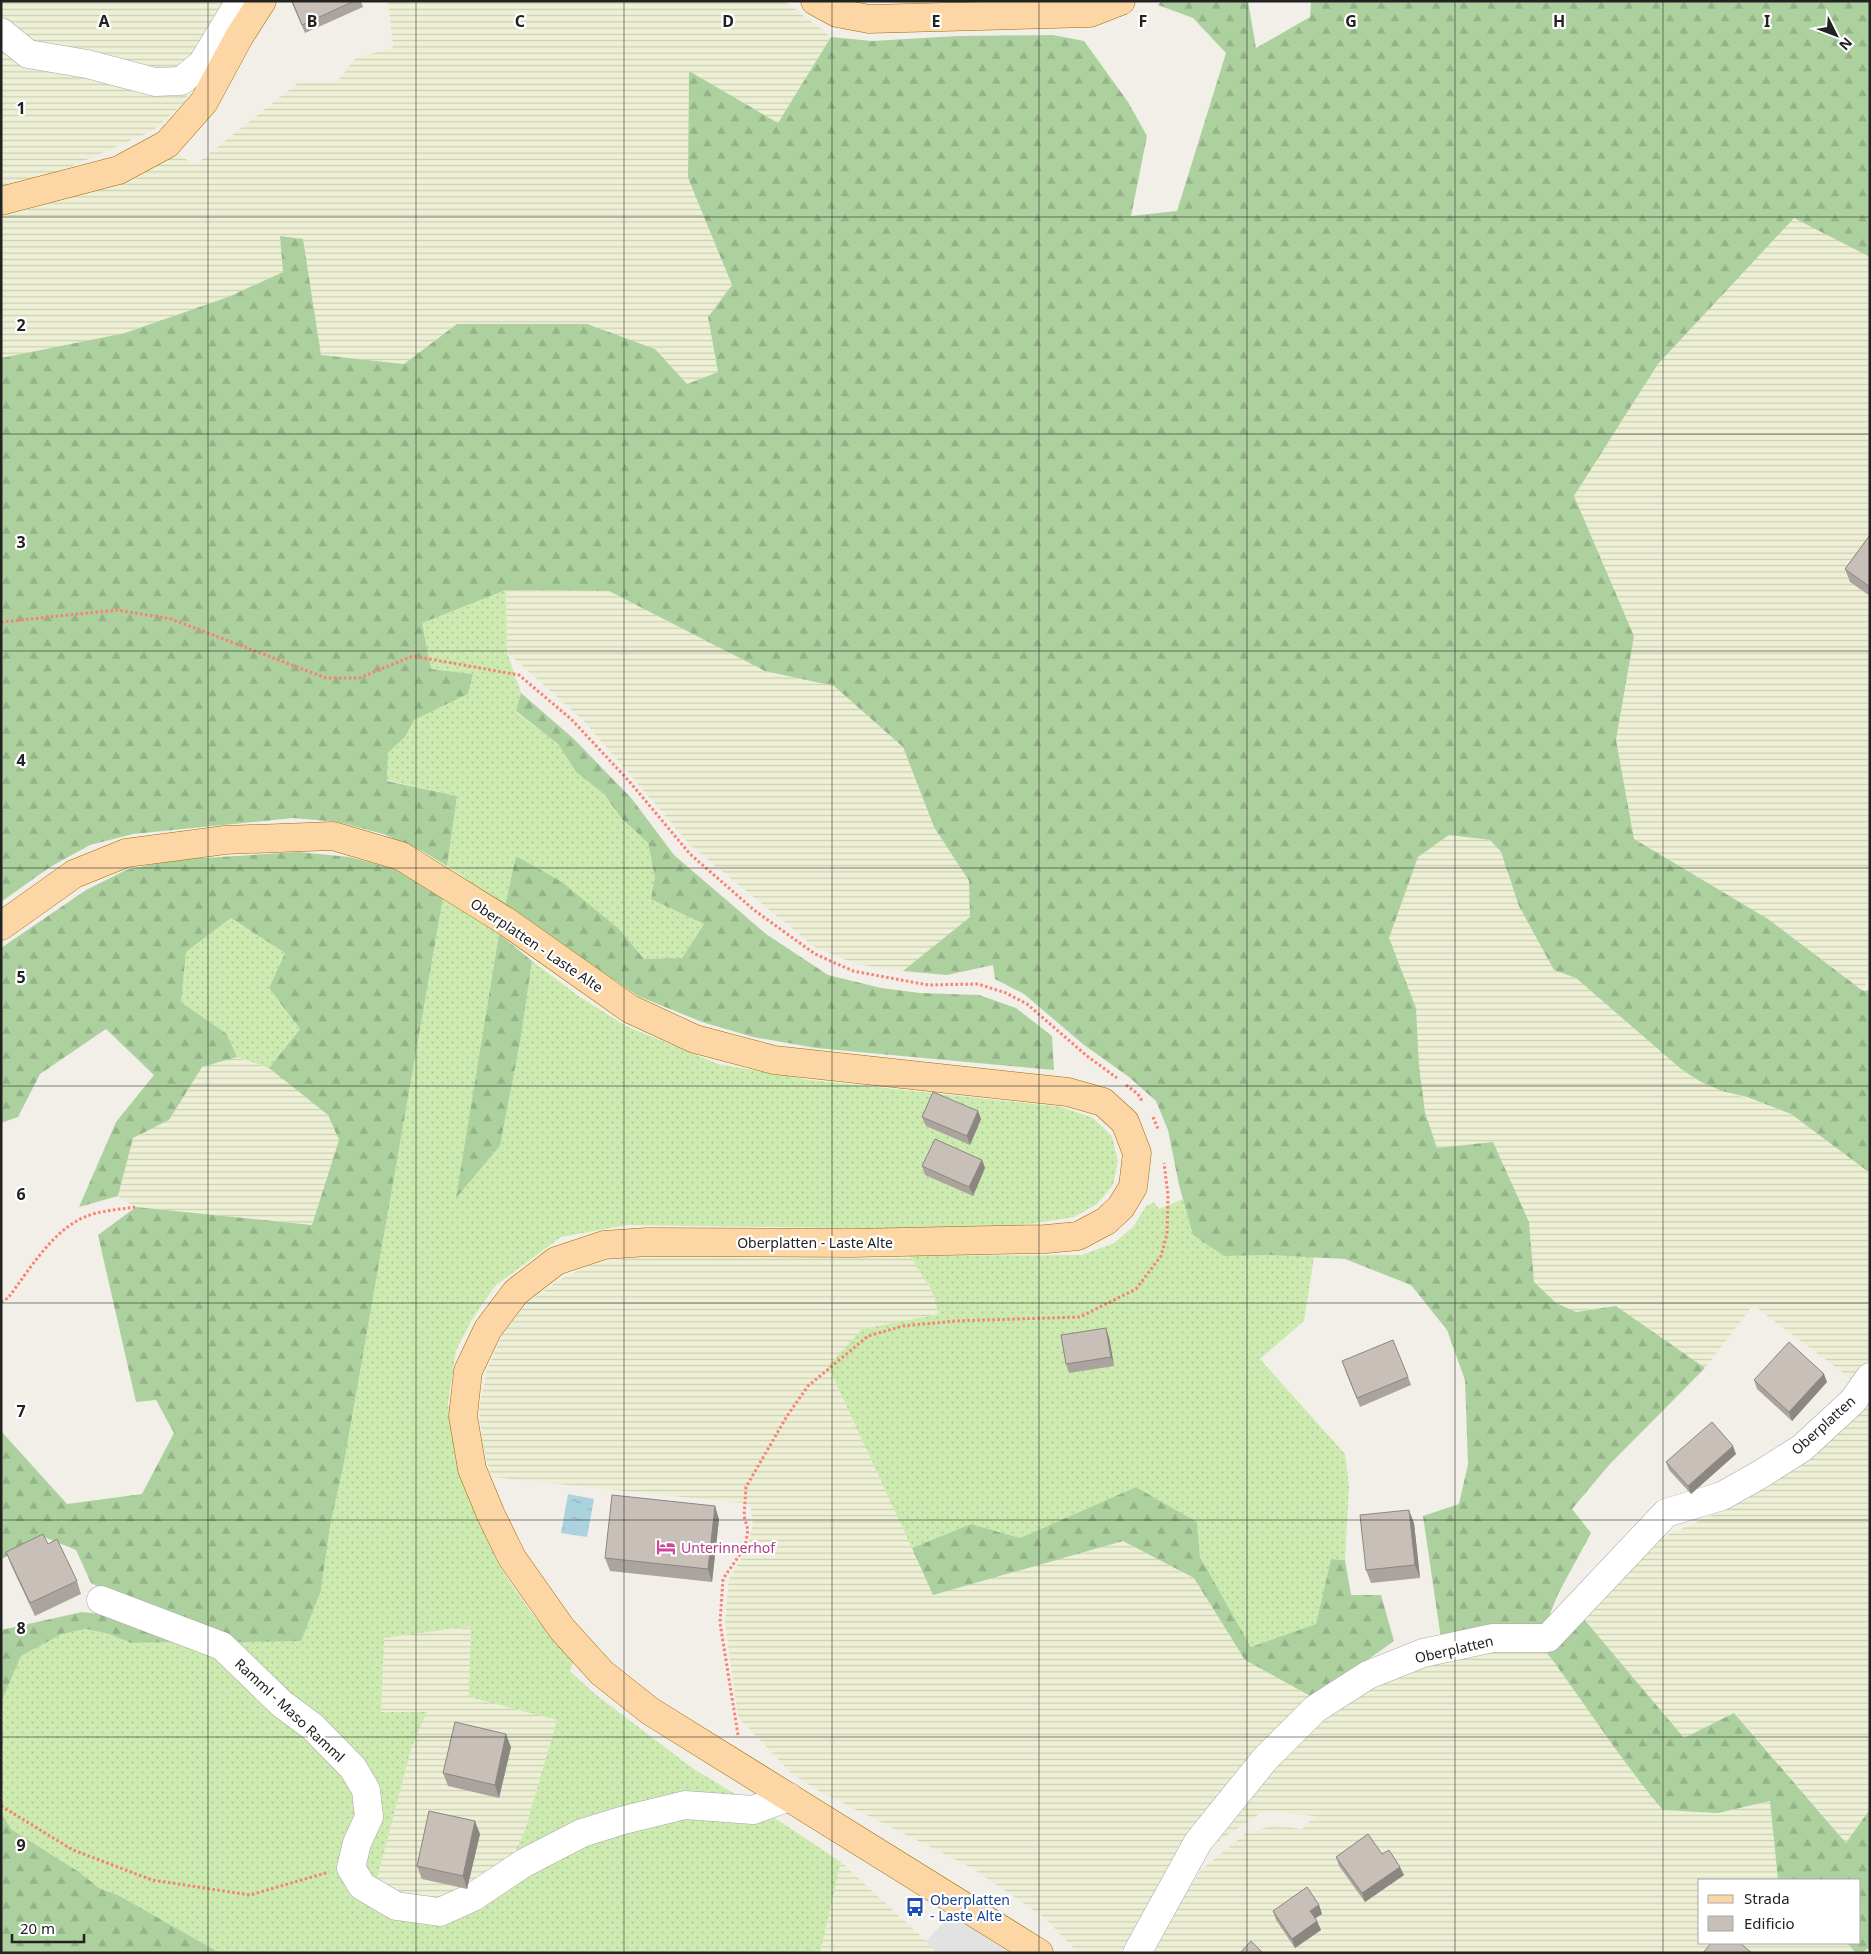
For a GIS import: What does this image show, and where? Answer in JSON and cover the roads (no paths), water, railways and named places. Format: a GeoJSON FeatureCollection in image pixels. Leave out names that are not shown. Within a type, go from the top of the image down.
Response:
{"type":"FeatureCollection","features":[{"type":"Feature","properties":{"kind":"main road"},"geometry":{"type":"LineString","coordinates":[[1,201],[119,170],[167,144],[204,102],[239,37],[262,1]]}},
{"type":"Feature","properties":{"kind":"main road"},"geometry":{"type":"LineString","coordinates":[[816,1],[837,13],[869,19],[1090,14],[1121,1]]}},
{"type":"Feature","properties":{"kind":"main road","name":"Oberplatten - Laste Alte"},"geometry":{"type":"LineString","coordinates":[[1,926],[74,874],[126,853],[224,840],[333,836],[401,856],[508,922],[630,1009],[695,1039],[774,1060],[1068,1092],[1103,1102],[1125,1122],[1137,1152],[1133,1187],[1121,1207],[1106,1221],[1078,1236],[1046,1239],[853,1243],[647,1242],[604,1245],[556,1260],[516,1292],[488,1329],[468,1371],[463,1416],[472,1469],[512,1558],[562,1629],[602,1673],[650,1712],[1039,1953]]}},
{"type":"Feature","properties":{"kind":"street"},"geometry":{"type":"LineString","coordinates":[[1,32],[28,54],[87,64],[155,82],[181,81],[202,64],[240,1]]}},
{"type":"Feature","properties":{"kind":"street","name":"Oberplatten"},"geometry":{"type":"LineString","coordinates":[[1137,1953],[1198,1842],[1265,1759],[1315,1709],[1368,1675],[1423,1653],[1493,1638],[1548,1638],[1666,1514],[1722,1496],[1802,1448],[1852,1401],[1870,1377]]}},
{"type":"Feature","properties":{"kind":"street","name":"Ramml - Maso Ramml"},"geometry":{"type":"LineString","coordinates":[[101,1600],[222,1646],[282,1704],[313,1727],[353,1768],[366,1790],[369,1817],[356,1842],[351,1868],[362,1886],[396,1906],[440,1912],[473,1897],[524,1863],[582,1833],[624,1820],[684,1805],[753,1810],[789,1797]]}},
{"type":"Feature","properties":{"kind":"water"},"geometry":{"type":"Polygon","coordinates":[[[568,1494],[594,1499],[587,1537],[561,1533],[568,1494]]]}},
{"type":"Feature","properties":{"kind":"place","name":"Unterinnerhof"},"geometry":{"type":"Point","coordinates":[666,1547]}},
{"type":"Feature","properties":{"kind":"place","name":"Oberplatten - Laste Alte"},"geometry":{"type":"Point","coordinates":[915,1907]}}]}
